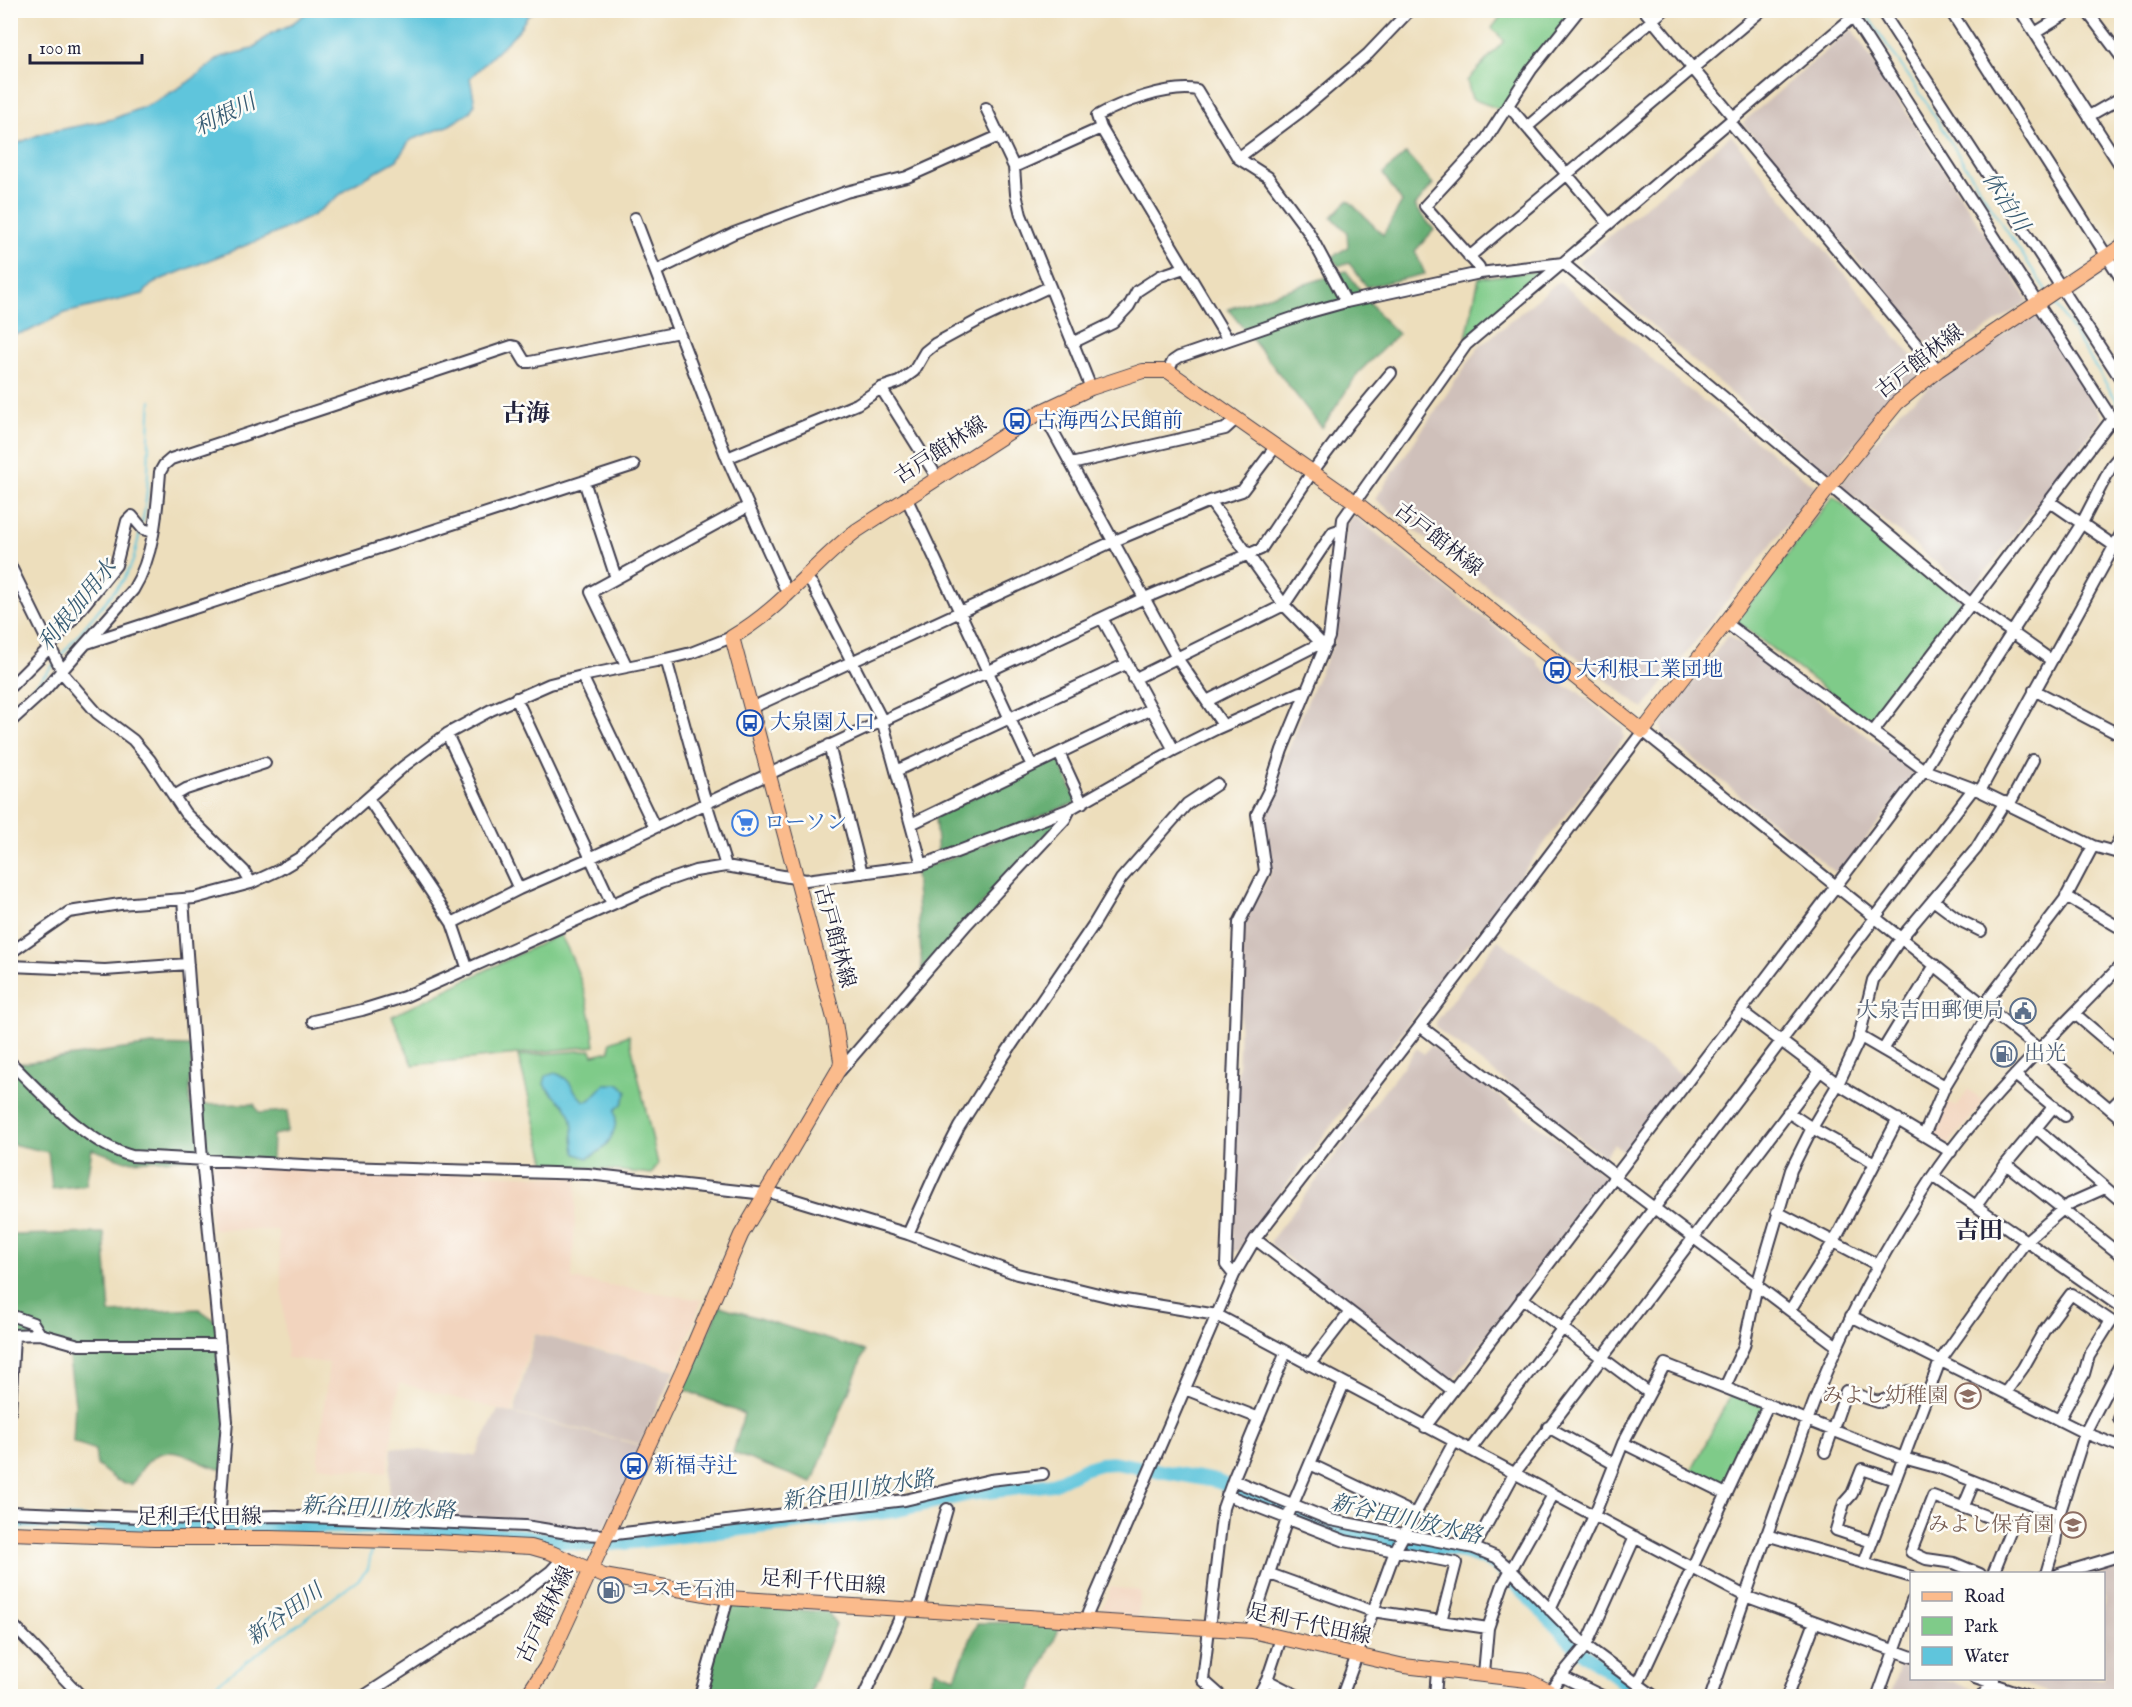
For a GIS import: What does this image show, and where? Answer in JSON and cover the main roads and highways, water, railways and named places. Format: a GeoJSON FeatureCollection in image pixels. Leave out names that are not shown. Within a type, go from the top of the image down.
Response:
{"type":"FeatureCollection","features":[{"type":"Feature","properties":{"kind":"main road","name":"古戸館林線"},"geometry":{"type":"LineString","coordinates":[[527,1696],[546,1667],[605,1541],[683,1370],[731,1255],[765,1193],[838,1074],[841,1061],[835,1022],[732,637],[760,620],[788,596],[842,542],[906,497],[1042,411],[1091,388],[1143,371],[1168,371],[1355,502],[1643,731],[1829,487],[1897,403],[1938,370],[2121,246]]}},
{"type":"Feature","properties":{"kind":"main road","name":"足利千代田線"},"geometry":{"type":"LineString","coordinates":[[10,1533],[219,1536],[508,1545],[542,1550],[604,1576],[728,1598],[1252,1631],[1357,1657],[1437,1671],[1527,1680],[1552,1695]]}},
{"type":"Feature","properties":{"kind":"water","name":"利根川"},"geometry":{"type":"Polygon","coordinates":[[[309,11],[534,11],[518,31],[470,78],[475,104],[469,113],[448,126],[410,140],[397,160],[353,185],[312,216],[274,234],[162,279],[151,285],[143,294],[65,313],[27,332],[11,335],[11,146],[43,133],[113,119],[153,103],[187,83],[221,57],[252,49],[270,34],[290,25],[309,11]]]}},
{"type":"Feature","properties":{"kind":"water"},"geometry":{"type":"Polygon","coordinates":[[[555,1073],[566,1079],[580,1098],[585,1101],[590,1100],[605,1084],[620,1084],[627,1092],[622,1104],[615,1110],[615,1125],[610,1139],[594,1155],[587,1158],[576,1154],[569,1111],[544,1084],[546,1076],[555,1073]]]}},
{"type":"Feature","properties":{"kind":"waterway","name":"休泊川"},"geometry":{"type":"LineString","coordinates":[[1864,11],[1916,87],[2046,290]]}},
{"type":"Feature","properties":{"kind":"waterway","name":"休泊川"},"geometry":{"type":"LineString","coordinates":[[2053,300],[2122,409]]}},
{"type":"Feature","properties":{"kind":"waterway","name":"利根加用水"},"geometry":{"type":"LineString","coordinates":[[142,523],[147,493],[151,401]]}},
{"type":"Feature","properties":{"kind":"waterway","name":"利根加用水"},"geometry":{"type":"LineString","coordinates":[[59,658],[124,579],[133,561],[140,532]]}},
{"type":"Feature","properties":{"kind":"waterway","name":"利根加用水"},"geometry":{"type":"LineString","coordinates":[[10,710],[29,693],[55,663]]}},
{"type":"Feature","properties":{"kind":"waterway","name":"新谷田川放水路"},"geometry":{"type":"LineString","coordinates":[[10,1521],[225,1528],[345,1527],[517,1535],[590,1545],[894,1511],[970,1494],[1053,1484],[1083,1469],[1100,1464],[1116,1463],[1216,1481],[1339,1529],[1383,1540],[1463,1552],[1482,1558],[1500,1568],[1578,1649],[1642,1696]]}},
{"type":"Feature","properties":{"kind":"waterway","name":"新谷田川"},"geometry":{"type":"LineString","coordinates":[[200,1696],[358,1580],[368,1569],[372,1548]]}},
{"type":"Feature","properties":{"kind":"place","name":"古海西公民館前"},"geometry":{"type":"Point","coordinates":[1017,421]}},
{"type":"Feature","properties":{"kind":"place","name":"大利根工業団地"},"geometry":{"type":"Point","coordinates":[1557,670]}},
{"type":"Feature","properties":{"kind":"place","name":"大泉園入口"},"geometry":{"type":"Point","coordinates":[750,723]}},
{"type":"Feature","properties":{"kind":"place","name":"ローソン"},"geometry":{"type":"Point","coordinates":[745,823]}},
{"type":"Feature","properties":{"kind":"place","name":"大泉吉田郵便局"},"geometry":{"type":"Point","coordinates":[2023,1011]}},
{"type":"Feature","properties":{"kind":"place","name":"出光"},"geometry":{"type":"Point","coordinates":[2004,1054]}},
{"type":"Feature","properties":{"kind":"place","name":"みよし幼稚園"},"geometry":{"type":"Point","coordinates":[1968,1396]}},
{"type":"Feature","properties":{"kind":"place","name":"新福寺辻"},"geometry":{"type":"Point","coordinates":[634,1466]}},
{"type":"Feature","properties":{"kind":"place","name":"みよし保育園"},"geometry":{"type":"Point","coordinates":[2073,1525]}},
{"type":"Feature","properties":{"kind":"place","name":"コスモ石油"},"geometry":{"type":"Point","coordinates":[611,1590]}},
{"type":"Feature","properties":{"kind":"district","name":"古海"},"geometry":{"type":"Point","coordinates":[526,414]}},
{"type":"Feature","properties":{"kind":"district","name":"吉田"},"geometry":{"type":"Point","coordinates":[1979,1231]}}]}
